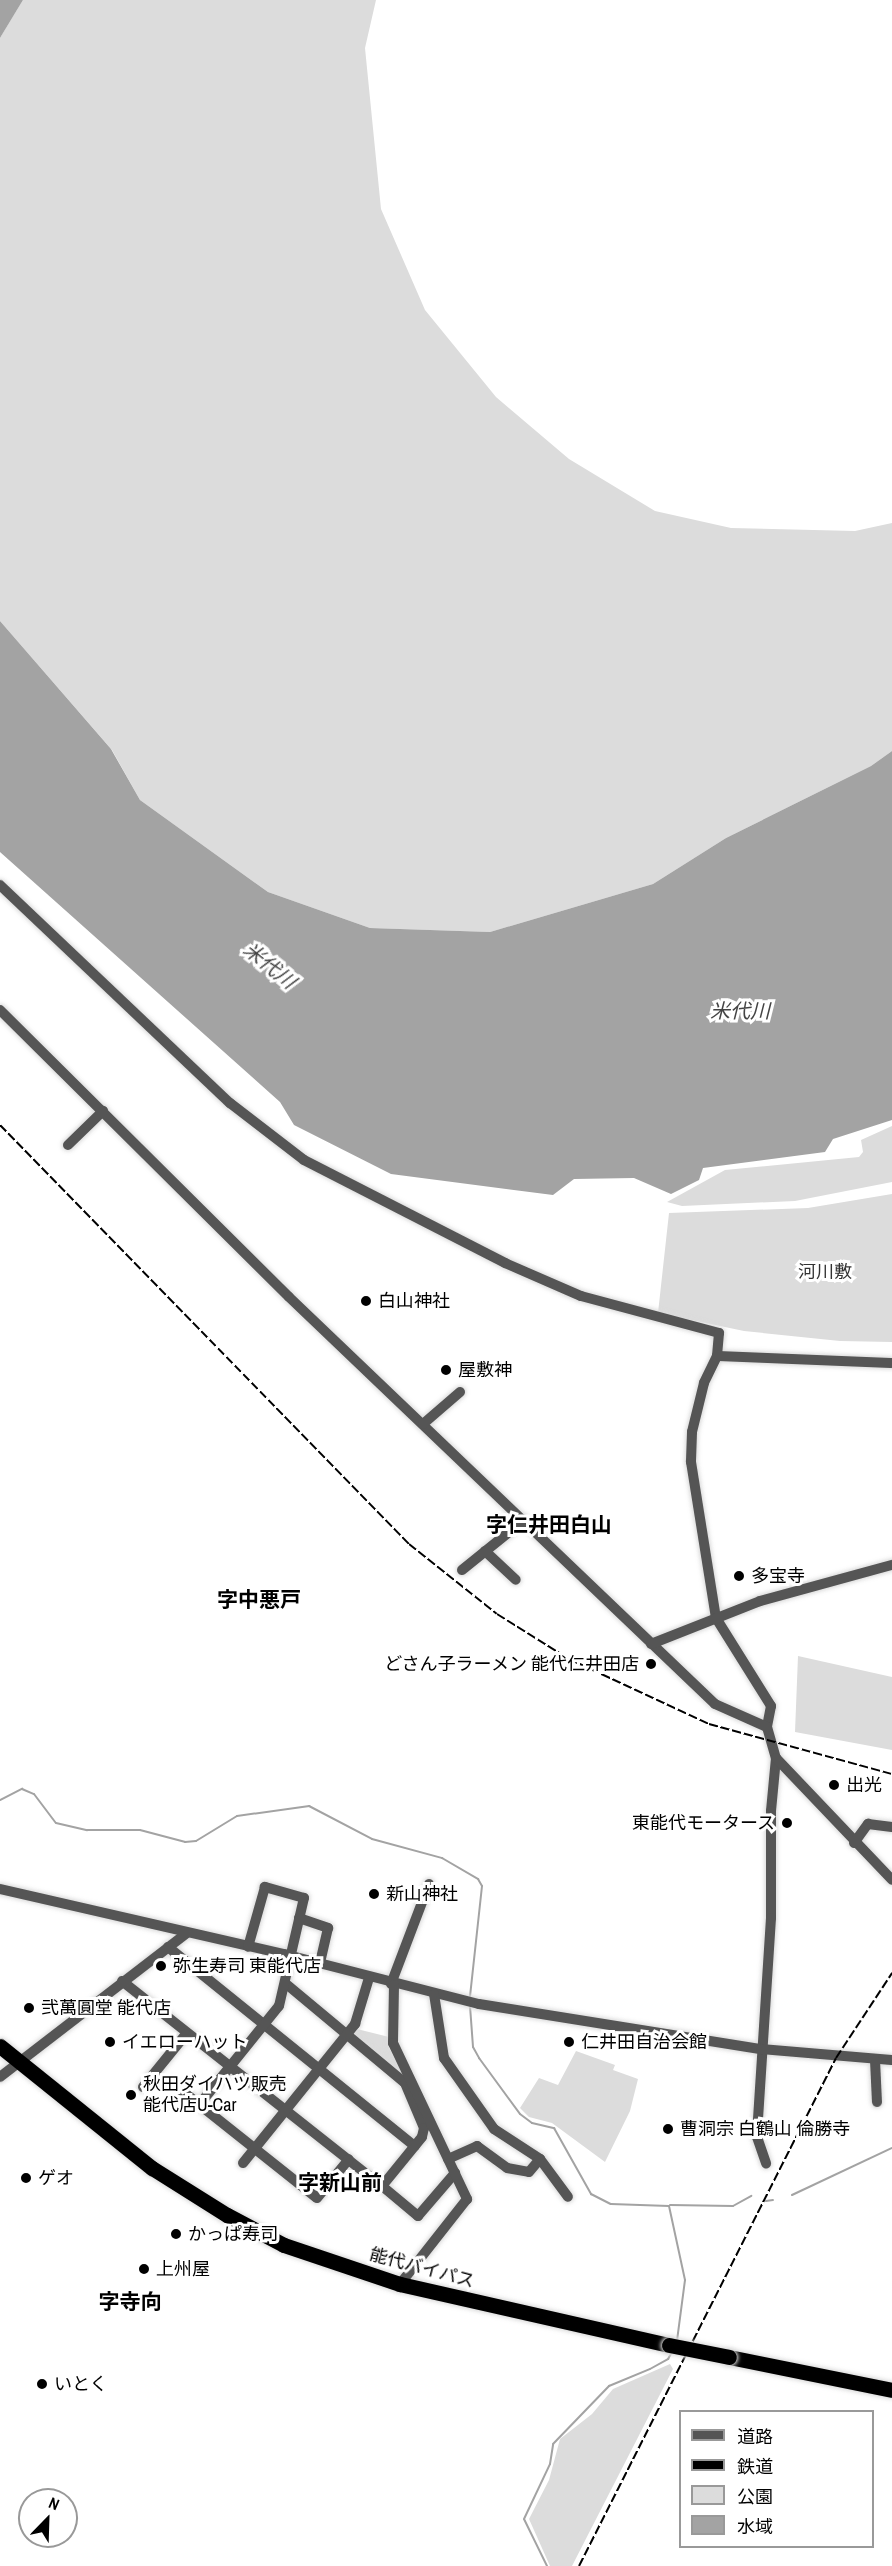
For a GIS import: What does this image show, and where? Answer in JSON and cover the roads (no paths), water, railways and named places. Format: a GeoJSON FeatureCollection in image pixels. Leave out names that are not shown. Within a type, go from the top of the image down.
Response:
{"type":"FeatureCollection","features":[{"type":"Feature","properties":{"kind":"highway","name":"能代バイパス"},"geometry":{"type":"LineString","coordinates":[[0,2046],[152,2168],[227,2215],[284,2245],[400,2284],[669,2345],[892,2390]]}},
{"type":"Feature","properties":{"kind":"street"},"geometry":{"type":"LineString","coordinates":[[0,885],[230,1103],[304,1160],[504,1263],[581,1296],[709,1328],[719,1333],[717,1356],[701,1393],[692,1432],[692,1461],[716,1618],[761,1685],[771,1706],[767,1728],[776,1758],[771,1811],[771,1918],[757,2137],[766,2163]]}},
{"type":"Feature","properties":{"kind":"street"},"geometry":{"type":"LineString","coordinates":[[0,1010],[289,1297],[715,1704],[767,1728]]}},
{"type":"Feature","properties":{"kind":"street"},"geometry":{"type":"LineString","coordinates":[[68,1145],[104,1111]]}},
{"type":"Feature","properties":{"kind":"street"},"geometry":{"type":"LineString","coordinates":[[717,1356],[892,1363]]}},
{"type":"Feature","properties":{"kind":"street"},"geometry":{"type":"LineString","coordinates":[[423,1424],[460,1392]]}},
{"type":"Feature","properties":{"kind":"street"},"geometry":{"type":"LineString","coordinates":[[462,1570],[524,1520]]}},
{"type":"Feature","properties":{"kind":"street"},"geometry":{"type":"LineString","coordinates":[[485,1551],[516,1580]]}},
{"type":"Feature","properties":{"kind":"street"},"geometry":{"type":"LineString","coordinates":[[651,1644],[760,1601],[892,1565]]}},
{"type":"Feature","properties":{"kind":"street"},"geometry":{"type":"LineString","coordinates":[[776,1758],[854,1843],[892,1880]]}},
{"type":"Feature","properties":{"kind":"street"},"geometry":{"type":"LineString","coordinates":[[854,1843],[868,1824],[892,1827]]}},
{"type":"Feature","properties":{"kind":"street"},"geometry":{"type":"LineString","coordinates":[[400,2284],[467,2199],[393,2043],[392,1985],[429,1884]]}},
{"type":"Feature","properties":{"kind":"street"},"geometry":{"type":"LineString","coordinates":[[199,2105],[279,2006],[304,1898],[265,1887],[248,1947]]}},
{"type":"Feature","properties":{"kind":"street"},"geometry":{"type":"LineString","coordinates":[[0,1889],[186,1934],[291,1956],[392,1985],[479,2004],[761,2049],[875,2061],[892,2060]]}},
{"type":"Feature","properties":{"kind":"street"},"geometry":{"type":"LineString","coordinates":[[299,1918],[328,1928],[320,1964]]}},
{"type":"Feature","properties":{"kind":"street"},"geometry":{"type":"LineString","coordinates":[[0,2077],[186,1934]]}},
{"type":"Feature","properties":{"kind":"street"},"geometry":{"type":"LineString","coordinates":[[168,1947],[415,2146]]}},
{"type":"Feature","properties":{"kind":"street"},"geometry":{"type":"LineString","coordinates":[[243,2163],[355,2024],[369,1978]]}},
{"type":"Feature","properties":{"kind":"street"},"geometry":{"type":"LineString","coordinates":[[122,1982],[228,2069],[287,2111],[418,2216],[455,2173]]}},
{"type":"Feature","properties":{"kind":"street"},"geometry":{"type":"LineString","coordinates":[[285,1983],[348,2033],[405,2083],[424,2128],[415,2146],[381,2186]]}},
{"type":"Feature","properties":{"kind":"street"},"geometry":{"type":"LineString","coordinates":[[434,1994],[444,2058],[494,2129],[540,2159],[568,2197]]}},
{"type":"Feature","properties":{"kind":"street"},"geometry":{"type":"LineString","coordinates":[[144,2087],[186,2034]]}},
{"type":"Feature","properties":{"kind":"street"},"geometry":{"type":"LineString","coordinates":[[875,2061],[877,2102]]}},
{"type":"Feature","properties":{"kind":"street"},"geometry":{"type":"LineString","coordinates":[[171,2082],[317,2198],[349,2159]]}},
{"type":"Feature","properties":{"kind":"street"},"geometry":{"type":"LineString","coordinates":[[448,2159],[477,2146],[507,2168],[529,2172],[540,2159]]}},
{"type":"Feature","properties":{"kind":"water"},"geometry":{"type":"Polygon","coordinates":[[[0,0],[23,0],[0,38],[0,0]]]}},
{"type":"Feature","properties":{"kind":"water","name":"米代川"},"geometry":{"type":"Polygon","coordinates":[[[0,621],[111,749],[140,800],[268,892],[370,928],[490,932],[653,884],[726,838],[871,766],[892,751],[892,1120],[833,1139],[825,1152],[703,1168],[699,1180],[671,1194],[634,1178],[574,1179],[553,1195],[391,1174],[294,1125],[280,1102],[0,852],[0,621]]]}},
{"type":"Feature","properties":{"kind":"waterway"},"geometry":{"type":"LineString","coordinates":[[0,1800],[22,1789],[34,1794],[56,1823],[87,1830],[140,1830],[185,1842],[196,1841],[237,1816],[309,1806],[372,1839],[442,1858],[478,1879],[482,1886],[470,1997]]}},
{"type":"Feature","properties":{"kind":"waterway"},"geometry":{"type":"LineString","coordinates":[[470,2006],[473,2047],[479,2058],[520,2114],[532,2123],[554,2128],[591,2194],[611,2204],[669,2206],[685,2280],[677,2341]]}},
{"type":"Feature","properties":{"kind":"waterway"},"geometry":{"type":"LineString","coordinates":[[792,2195],[892,2148]]}},
{"type":"Feature","properties":{"kind":"waterway"},"geometry":{"type":"LineString","coordinates":[[670,2205],[733,2206],[751,2196]]}},
{"type":"Feature","properties":{"kind":"waterway"},"geometry":{"type":"LineString","coordinates":[[766,2201],[773,2200]]}},
{"type":"Feature","properties":{"kind":"waterway"},"geometry":{"type":"LineString","coordinates":[[547,2566],[524,2519],[550,2464],[553,2444],[609,2386],[650,2369],[668,2359],[672,2352]]}},
{"type":"Feature","properties":{"kind":"railway"},"geometry":{"type":"LineString","coordinates":[[0,1125],[409,1544],[497,1614],[569,1659],[709,1724],[892,1774]]}},
{"type":"Feature","properties":{"kind":"railway"},"geometry":{"type":"LineString","coordinates":[[579,2566],[836,2058],[892,1973]]}},
{"type":"Feature","properties":{"kind":"place","name":"白山神社"},"geometry":{"type":"Point","coordinates":[366,1301]}},
{"type":"Feature","properties":{"kind":"place","name":"屋敷神"},"geometry":{"type":"Point","coordinates":[446,1370]}},
{"type":"Feature","properties":{"kind":"place","name":"多宝寺"},"geometry":{"type":"Point","coordinates":[739,1576]}},
{"type":"Feature","properties":{"kind":"place","name":"どさん子ラーメン 能代仁井田店"},"geometry":{"type":"Point","coordinates":[651,1664]}},
{"type":"Feature","properties":{"kind":"place","name":"出光"},"geometry":{"type":"Point","coordinates":[834,1785]}},
{"type":"Feature","properties":{"kind":"place","name":"東能代モータース"},"geometry":{"type":"Point","coordinates":[787,1823]}},
{"type":"Feature","properties":{"kind":"place","name":"新山神社"},"geometry":{"type":"Point","coordinates":[374,1894]}},
{"type":"Feature","properties":{"kind":"place","name":"弥生寿司 東能代店"},"geometry":{"type":"Point","coordinates":[161,1966]}},
{"type":"Feature","properties":{"kind":"place","name":"弐萬圓堂 能代店"},"geometry":{"type":"Point","coordinates":[29,2008]}},
{"type":"Feature","properties":{"kind":"place","name":"イエローハット"},"geometry":{"type":"Point","coordinates":[110,2042]}},
{"type":"Feature","properties":{"kind":"place","name":"仁井田自治会館"},"geometry":{"type":"Point","coordinates":[569,2042]}},
{"type":"Feature","properties":{"kind":"place","name":"秋田ダイハツ販売 能代店U-Car"},"geometry":{"type":"Point","coordinates":[131,2095]}},
{"type":"Feature","properties":{"kind":"place","name":"曹洞宗 白鶴山 倫勝寺"},"geometry":{"type":"Point","coordinates":[668,2129]}},
{"type":"Feature","properties":{"kind":"place","name":"ゲオ"},"geometry":{"type":"Point","coordinates":[26,2178]}},
{"type":"Feature","properties":{"kind":"place","name":"かっぱ寿司"},"geometry":{"type":"Point","coordinates":[176,2234]}},
{"type":"Feature","properties":{"kind":"place","name":"上州屋"},"geometry":{"type":"Point","coordinates":[144,2269]}},
{"type":"Feature","properties":{"kind":"place","name":"いとく"},"geometry":{"type":"Point","coordinates":[42,2384]}},
{"type":"Feature","properties":{"kind":"district","name":"字仁井田白山"},"geometry":{"type":"Point","coordinates":[549,1525]}},
{"type":"Feature","properties":{"kind":"district","name":"字中悪戸"},"geometry":{"type":"Point","coordinates":[259,1600]}},
{"type":"Feature","properties":{"kind":"district","name":"字新山前"},"geometry":{"type":"Point","coordinates":[340,2183]}},
{"type":"Feature","properties":{"kind":"district","name":"字寺向"},"geometry":{"type":"Point","coordinates":[130,2302]}},
{"type":"Feature","properties":{"kind":"park label","name":"河川敷"},"geometry":{"type":"Point","coordinates":[825,1272]}}]}
